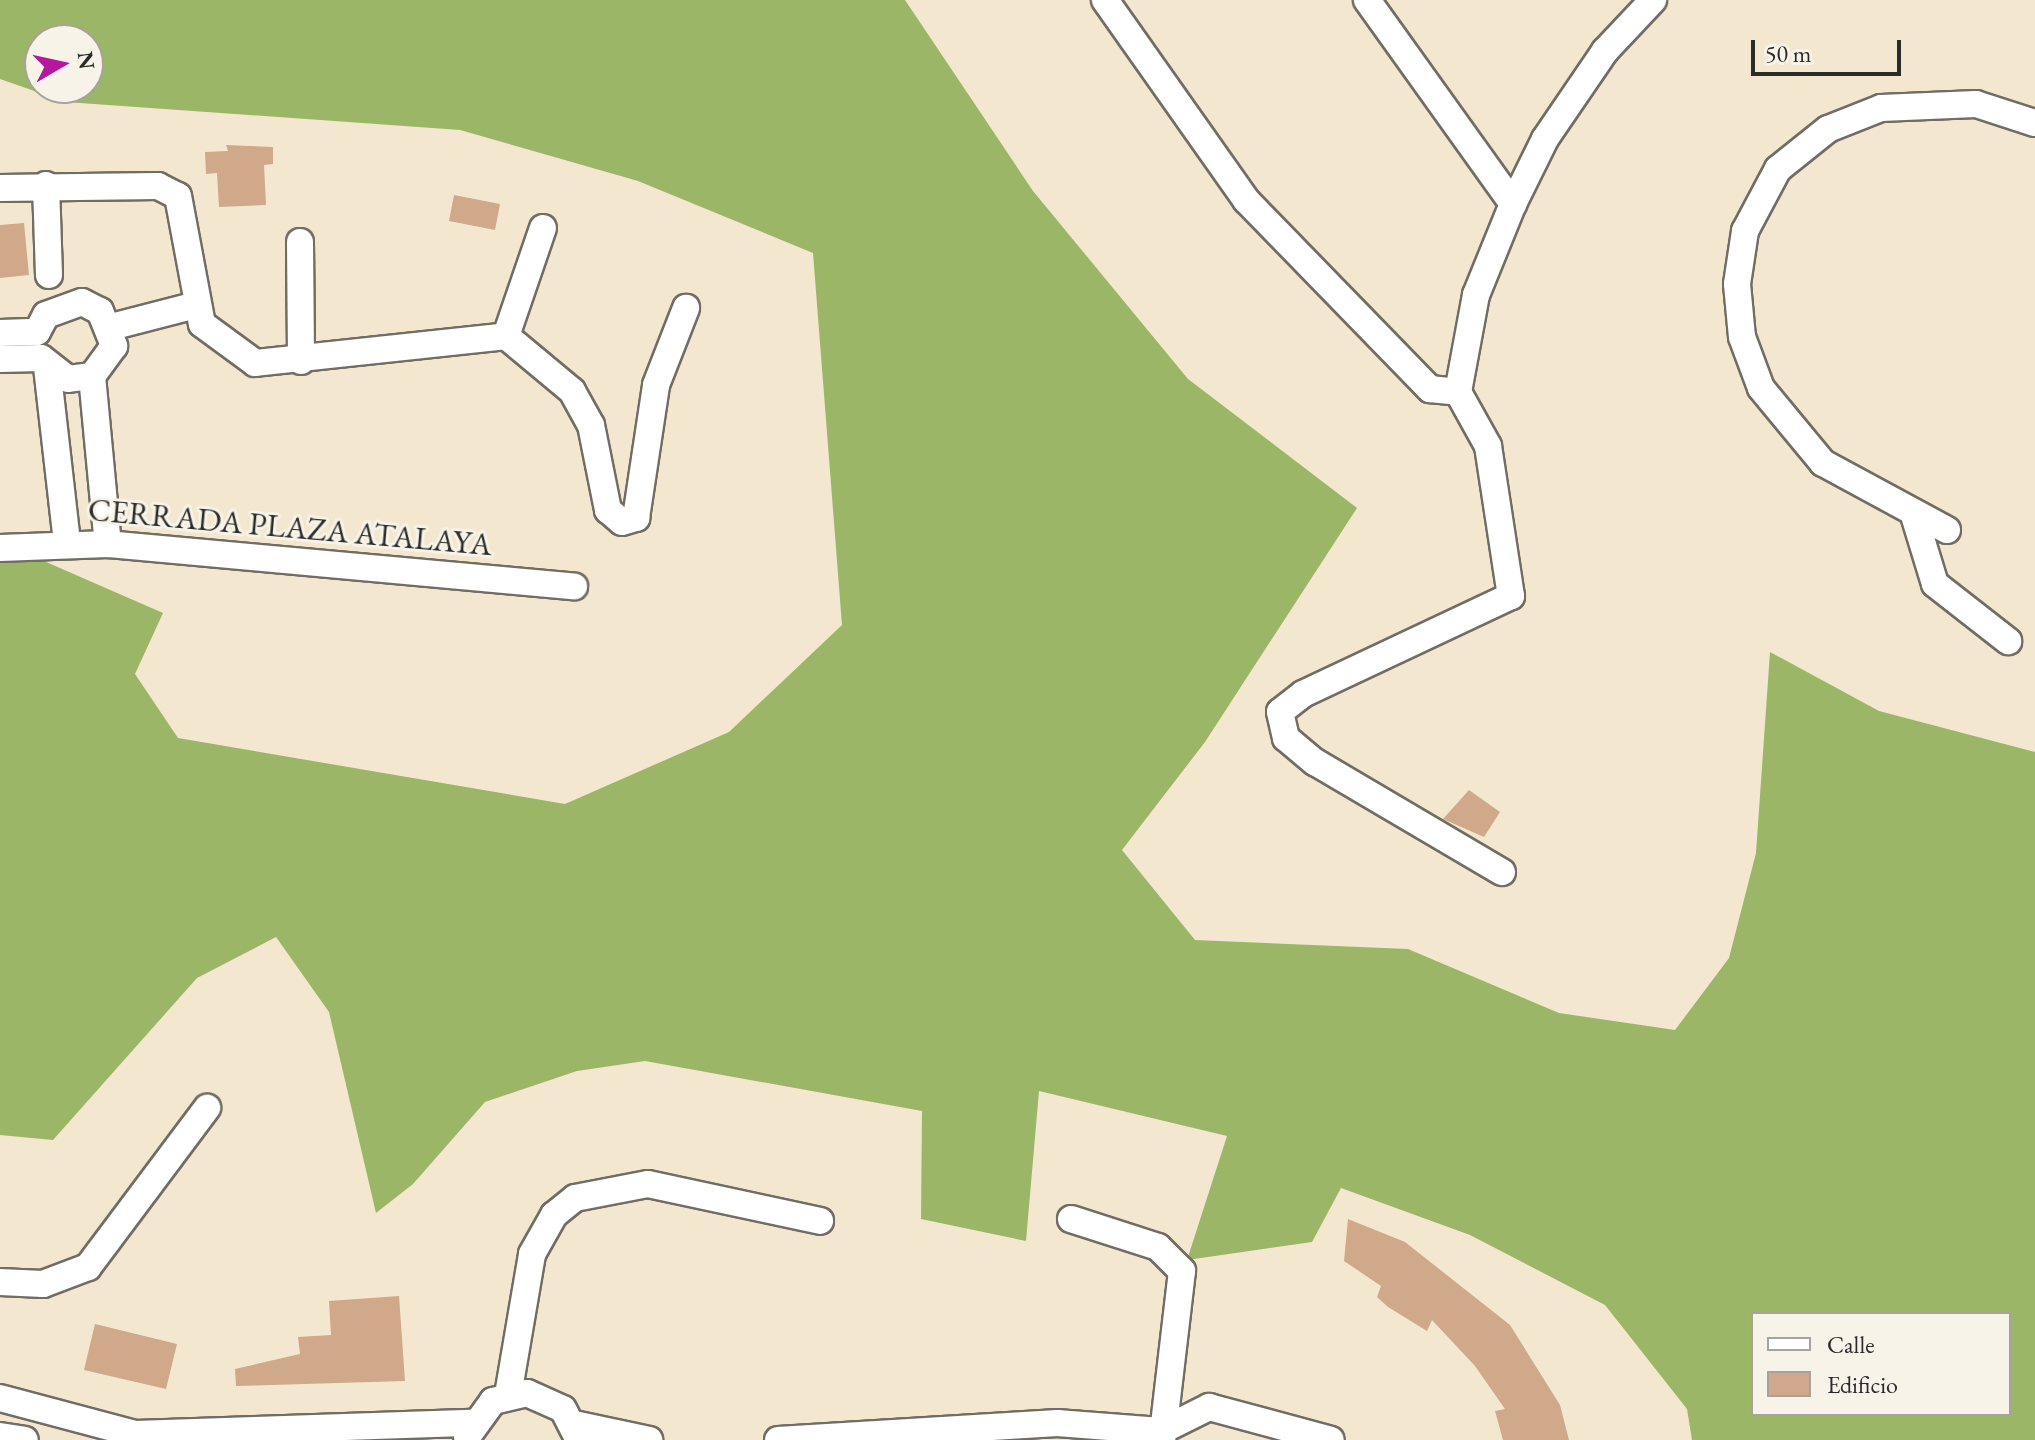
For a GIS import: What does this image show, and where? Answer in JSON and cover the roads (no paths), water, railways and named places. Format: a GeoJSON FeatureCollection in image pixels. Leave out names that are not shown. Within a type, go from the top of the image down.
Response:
{"type":"FeatureCollection","features":[{"type":"Feature","properties":{"kind":"street"},"geometry":{"type":"LineString","coordinates":[[1105,0],[1246,200],[1430,389],[1458,392]]}},
{"type":"Feature","properties":{"kind":"street"},"geometry":{"type":"LineString","coordinates":[[1367,0],[1513,204]]}},
{"type":"Feature","properties":{"kind":"street"},"geometry":{"type":"LineString","coordinates":[[1502,872],[1315,762],[1286,738],[1280,712],[1303,694],[1511,596],[1488,446],[1458,392],[1476,295],[1513,204],[1545,139],[1605,51],[1653,0]]}},
{"type":"Feature","properties":{"kind":"street"},"geometry":{"type":"LineString","coordinates":[[1947,530],[1823,463],[1761,388],[1742,337],[1737,284],[1745,231],[1778,169],[1828,129],[1881,108],[1976,104],[2035,123]]}},
{"type":"Feature","properties":{"kind":"street"},"geometry":{"type":"LineString","coordinates":[[46,185],[49,275]]}},
{"type":"Feature","properties":{"kind":"street"},"geometry":{"type":"LineString","coordinates":[[0,188],[46,185],[158,186],[178,196],[187,218],[196,305],[202,324],[228,350],[255,363],[301,361],[506,336],[572,391],[591,425],[608,510],[622,522],[636,518],[653,398],[686,308]]}},
{"type":"Feature","properties":{"kind":"street"},"geometry":{"type":"LineString","coordinates":[[506,336],[543,228]]}},
{"type":"Feature","properties":{"kind":"street"},"geometry":{"type":"LineString","coordinates":[[300,242],[301,361]]}},
{"type":"Feature","properties":{"kind":"street"},"geometry":{"type":"LineString","coordinates":[[0,333],[37,332],[46,315],[82,302],[111,327],[114,346],[92,376],[108,544]]}},
{"type":"Feature","properties":{"kind":"street"},"geometry":{"type":"LineString","coordinates":[[111,327],[196,305]]}},
{"type":"Feature","properties":{"kind":"street"},"geometry":{"type":"LineString","coordinates":[[0,359],[41,358],[47,367],[68,379],[92,376]]}},
{"type":"Feature","properties":{"kind":"street"},"geometry":{"type":"LineString","coordinates":[[47,367],[67,542]]}},
{"type":"Feature","properties":{"kind":"street"},"geometry":{"type":"LineString","coordinates":[[63,501],[105,501]]}},
{"type":"Feature","properties":{"kind":"street"},"geometry":{"type":"LineString","coordinates":[[1913,512],[1935,584],[2008,641]]}},
{"type":"Feature","properties":{"kind":"street","name":"CERRADA PLAZA ATALAYA"},"geometry":{"type":"LineString","coordinates":[[0,548],[67,542],[108,544],[574,586]]}},
{"type":"Feature","properties":{"kind":"street"},"geometry":{"type":"LineString","coordinates":[[0,1282],[43,1284],[88,1267],[207,1108]]}},
{"type":"Feature","properties":{"kind":"street"},"geometry":{"type":"LineString","coordinates":[[0,1398],[135,1434],[469,1432],[508,1395],[532,1254],[554,1215],[575,1198],[648,1184],[820,1221]]}},
{"type":"Feature","properties":{"kind":"street"},"geometry":{"type":"LineString","coordinates":[[1071,1219],[1158,1247],[1182,1271],[1161,1436]]}},
{"type":"Feature","properties":{"kind":"street"},"geometry":{"type":"LineString","coordinates":[[508,1395],[546,1398],[577,1432],[649,1440]]}},
{"type":"Feature","properties":{"kind":"street"},"geometry":{"type":"LineString","coordinates":[[778,1440],[1057,1423],[1161,1436],[1209,1407],[1331,1440]]}},
{"type":"Feature","properties":{"kind":"street"},"geometry":{"type":"LineString","coordinates":[[0,1436],[25,1440]]}}]}
